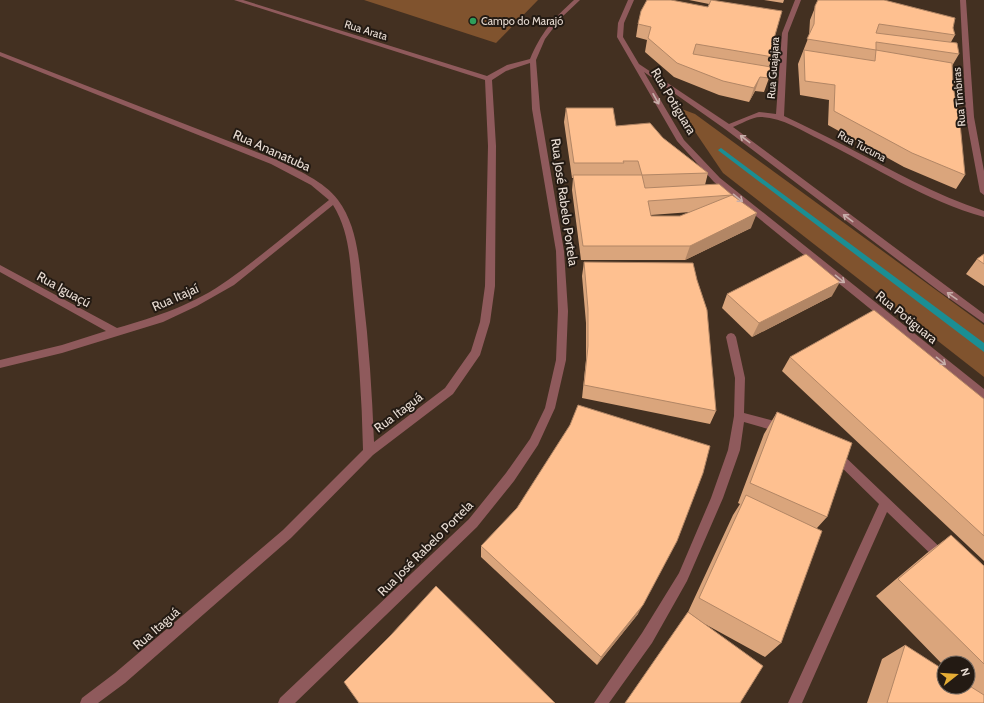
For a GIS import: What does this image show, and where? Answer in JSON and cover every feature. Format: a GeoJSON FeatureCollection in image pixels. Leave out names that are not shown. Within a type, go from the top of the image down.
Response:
{"type":"FeatureCollection","features":[{"type":"Feature","properties":{"kind":"street","name":"Rua Arata"},"geometry":{"type":"LineString","coordinates":[[238,0],[488,79]]}},
{"type":"Feature","properties":{"kind":"street","name":"Rua José Rabelo Portela"},"geometry":{"type":"LineString","coordinates":[[285,703],[473,523],[522,460],[534,442],[550,408],[561,360],[563,311],[560,251],[536,109],[533,60],[542,39],[559,17],[577,0]]}},
{"type":"Feature","properties":{"kind":"street"},"geometry":{"type":"LineString","coordinates":[[631,0],[620,23],[620,37],[637,65]]}},
{"type":"Feature","properties":{"kind":"street","name":"Rua Guajajara"},"geometry":{"type":"LineString","coordinates":[[780,116],[785,33],[798,0]]}},
{"type":"Feature","properties":{"kind":"street","name":"Rua Timbiras"},"geometry":{"type":"LineString","coordinates":[[963,0],[970,117],[984,192]]}},
{"type":"Feature","properties":{"kind":"street","name":"Rua Ananatuba"},"geometry":{"type":"LineString","coordinates":[[0,54],[274,162],[318,186],[334,200],[346,219],[353,243],[364,338],[369,452]]}},
{"type":"Feature","properties":{"kind":"street"},"geometry":{"type":"LineString","coordinates":[[488,79],[497,72],[509,66],[533,60]]}},
{"type":"Feature","properties":{"kind":"street","name":"Rua Potiguara"},"geometry":{"type":"LineString","coordinates":[[637,65],[728,127],[984,319]]}},
{"type":"Feature","properties":{"kind":"street","name":"Rua Potiguara"},"geometry":{"type":"LineString","coordinates":[[637,65],[681,141],[717,180],[984,395]]}},
{"type":"Feature","properties":{"kind":"street","name":"Rua Itaguá"},"geometry":{"type":"LineString","coordinates":[[87,703],[120,678],[287,534],[369,452],[449,391],[476,352],[486,322],[490,286],[492,146],[488,79]]}},
{"type":"Feature","properties":{"kind":"street","name":"Rua Tucuna"},"geometry":{"type":"LineString","coordinates":[[728,127],[759,114],[780,116],[902,180],[954,204],[984,214]]}},
{"type":"Feature","properties":{"kind":"street","name":"Rua Itajaí"},"geometry":{"type":"LineString","coordinates":[[0,364],[62,349],[163,318],[188,307],[231,283],[334,200]]}},
{"type":"Feature","properties":{"kind":"street","name":"Rua Iguaçú"},"geometry":{"type":"LineString","coordinates":[[0,268],[116,332]]}},
{"type":"Feature","properties":{"kind":"street"},"geometry":{"type":"LineString","coordinates":[[601,703],[647,638],[683,577],[717,498],[734,450],[739,416],[740,378],[731,337]]}},
{"type":"Feature","properties":{"kind":"street"},"geometry":{"type":"LineString","coordinates":[[739,416],[793,431]]}},
{"type":"Feature","properties":{"kind":"street"},"geometry":{"type":"LineString","coordinates":[[829,450],[834,453],[951,566]]}},
{"type":"Feature","properties":{"kind":"street"},"geometry":{"type":"LineString","coordinates":[[795,703],[885,503]]}},
{"type":"Feature","properties":{"kind":"shaded area","name":"Campo do Marajó"},"geometry":{"type":"Polygon","coordinates":[[[364,0],[538,0],[496,43],[364,0]]]}},
{"type":"Feature","properties":{"kind":"shaded area"},"geometry":{"type":"Polygon","coordinates":[[[679,108],[695,114],[984,325],[984,377],[723,173],[679,108]]]}},
{"type":"Feature","properties":{"kind":"building"},"geometry":{"type":"Polygon","coordinates":[[[647,0],[671,0],[708,7],[711,0],[782,11],[773,42],[773,57],[696,44],[693,54],[771,67],[769,78],[760,77],[754,88],[723,81],[677,63],[648,38],[651,27],[638,24],[641,11],[647,0]]]}},
{"type":"Feature","properties":{"kind":"building"},"geometry":{"type":"Polygon","coordinates":[[[818,0],[884,0],[955,18],[953,28],[955,35],[879,24],[876,33],[957,43],[959,54],[876,42],[876,50],[807,39],[814,24],[815,6],[818,0]]]}},
{"type":"Feature","properties":{"kind":"building"},"geometry":{"type":"Polygon","coordinates":[[[804,50],[875,61],[876,50],[952,63],[953,86],[960,123],[965,175],[912,153],[834,111],[835,85],[805,81],[804,50]]]}},
{"type":"Feature","properties":{"kind":"building"},"geometry":{"type":"Polygon","coordinates":[[[566,108],[613,108],[616,126],[650,123],[663,138],[708,173],[642,175],[638,161],[623,161],[624,163],[574,163],[566,108]]]}},
{"type":"Feature","properties":{"kind":"building"},"geometry":{"type":"Polygon","coordinates":[[[573,175],[642,175],[645,188],[719,184],[757,213],[690,246],[583,246],[573,175]],[[732,195],[648,201],[651,216],[680,216],[732,195]]]}},
{"type":"Feature","properties":{"kind":"building"},"geometry":{"type":"Polygon","coordinates":[[[806,254],[840,282],[759,323],[727,294],[806,254]]]}},
{"type":"Feature","properties":{"kind":"building"},"geometry":{"type":"Polygon","coordinates":[[[984,254],[984,264],[977,259],[984,254]]]}},
{"type":"Feature","properties":{"kind":"building"},"geometry":{"type":"Polygon","coordinates":[[[584,262],[693,263],[707,310],[716,411],[584,385],[588,346],[588,309],[584,262]]]}},
{"type":"Feature","properties":{"kind":"building"},"geometry":{"type":"Polygon","coordinates":[[[874,310],[984,399],[984,536],[790,357],[874,310]]]}},
{"type":"Feature","properties":{"kind":"building"},"geometry":{"type":"Polygon","coordinates":[[[578,405],[710,446],[703,473],[677,541],[643,605],[601,657],[481,546],[517,508],[570,425],[578,405]]]}},
{"type":"Feature","properties":{"kind":"building"},"geometry":{"type":"Polygon","coordinates":[[[777,412],[852,443],[827,517],[750,483],[777,412]]]}},
{"type":"Feature","properties":{"kind":"building"},"geometry":{"type":"Polygon","coordinates":[[[746,495],[822,531],[781,643],[699,598],[746,495]]]}},
{"type":"Feature","properties":{"kind":"building"},"geometry":{"type":"Polygon","coordinates":[[[951,535],[984,566],[984,664],[976,655],[898,579],[951,535]]]}},
{"type":"Feature","properties":{"kind":"building"},"geometry":{"type":"Polygon","coordinates":[[[436,586],[555,703],[359,703],[344,682],[391,635],[436,586]]]}},
{"type":"Feature","properties":{"kind":"building"},"geometry":{"type":"Polygon","coordinates":[[[688,612],[763,666],[740,703],[625,703],[688,612]]]}},
{"type":"Feature","properties":{"kind":"building"},"geometry":{"type":"Polygon","coordinates":[[[905,645],[936,665],[936,695],[976,695],[976,690],[984,695],[984,703],[887,703],[905,645]]]}},
{"type":"Feature","properties":{"kind":"waterway"},"geometry":{"type":"LineString","coordinates":[[721,150],[984,348]]}},
{"type":"Feature","properties":{"kind":"place","name":"Campo do Marajó"},"geometry":{"type":"Point","coordinates":[473,21]}}]}
